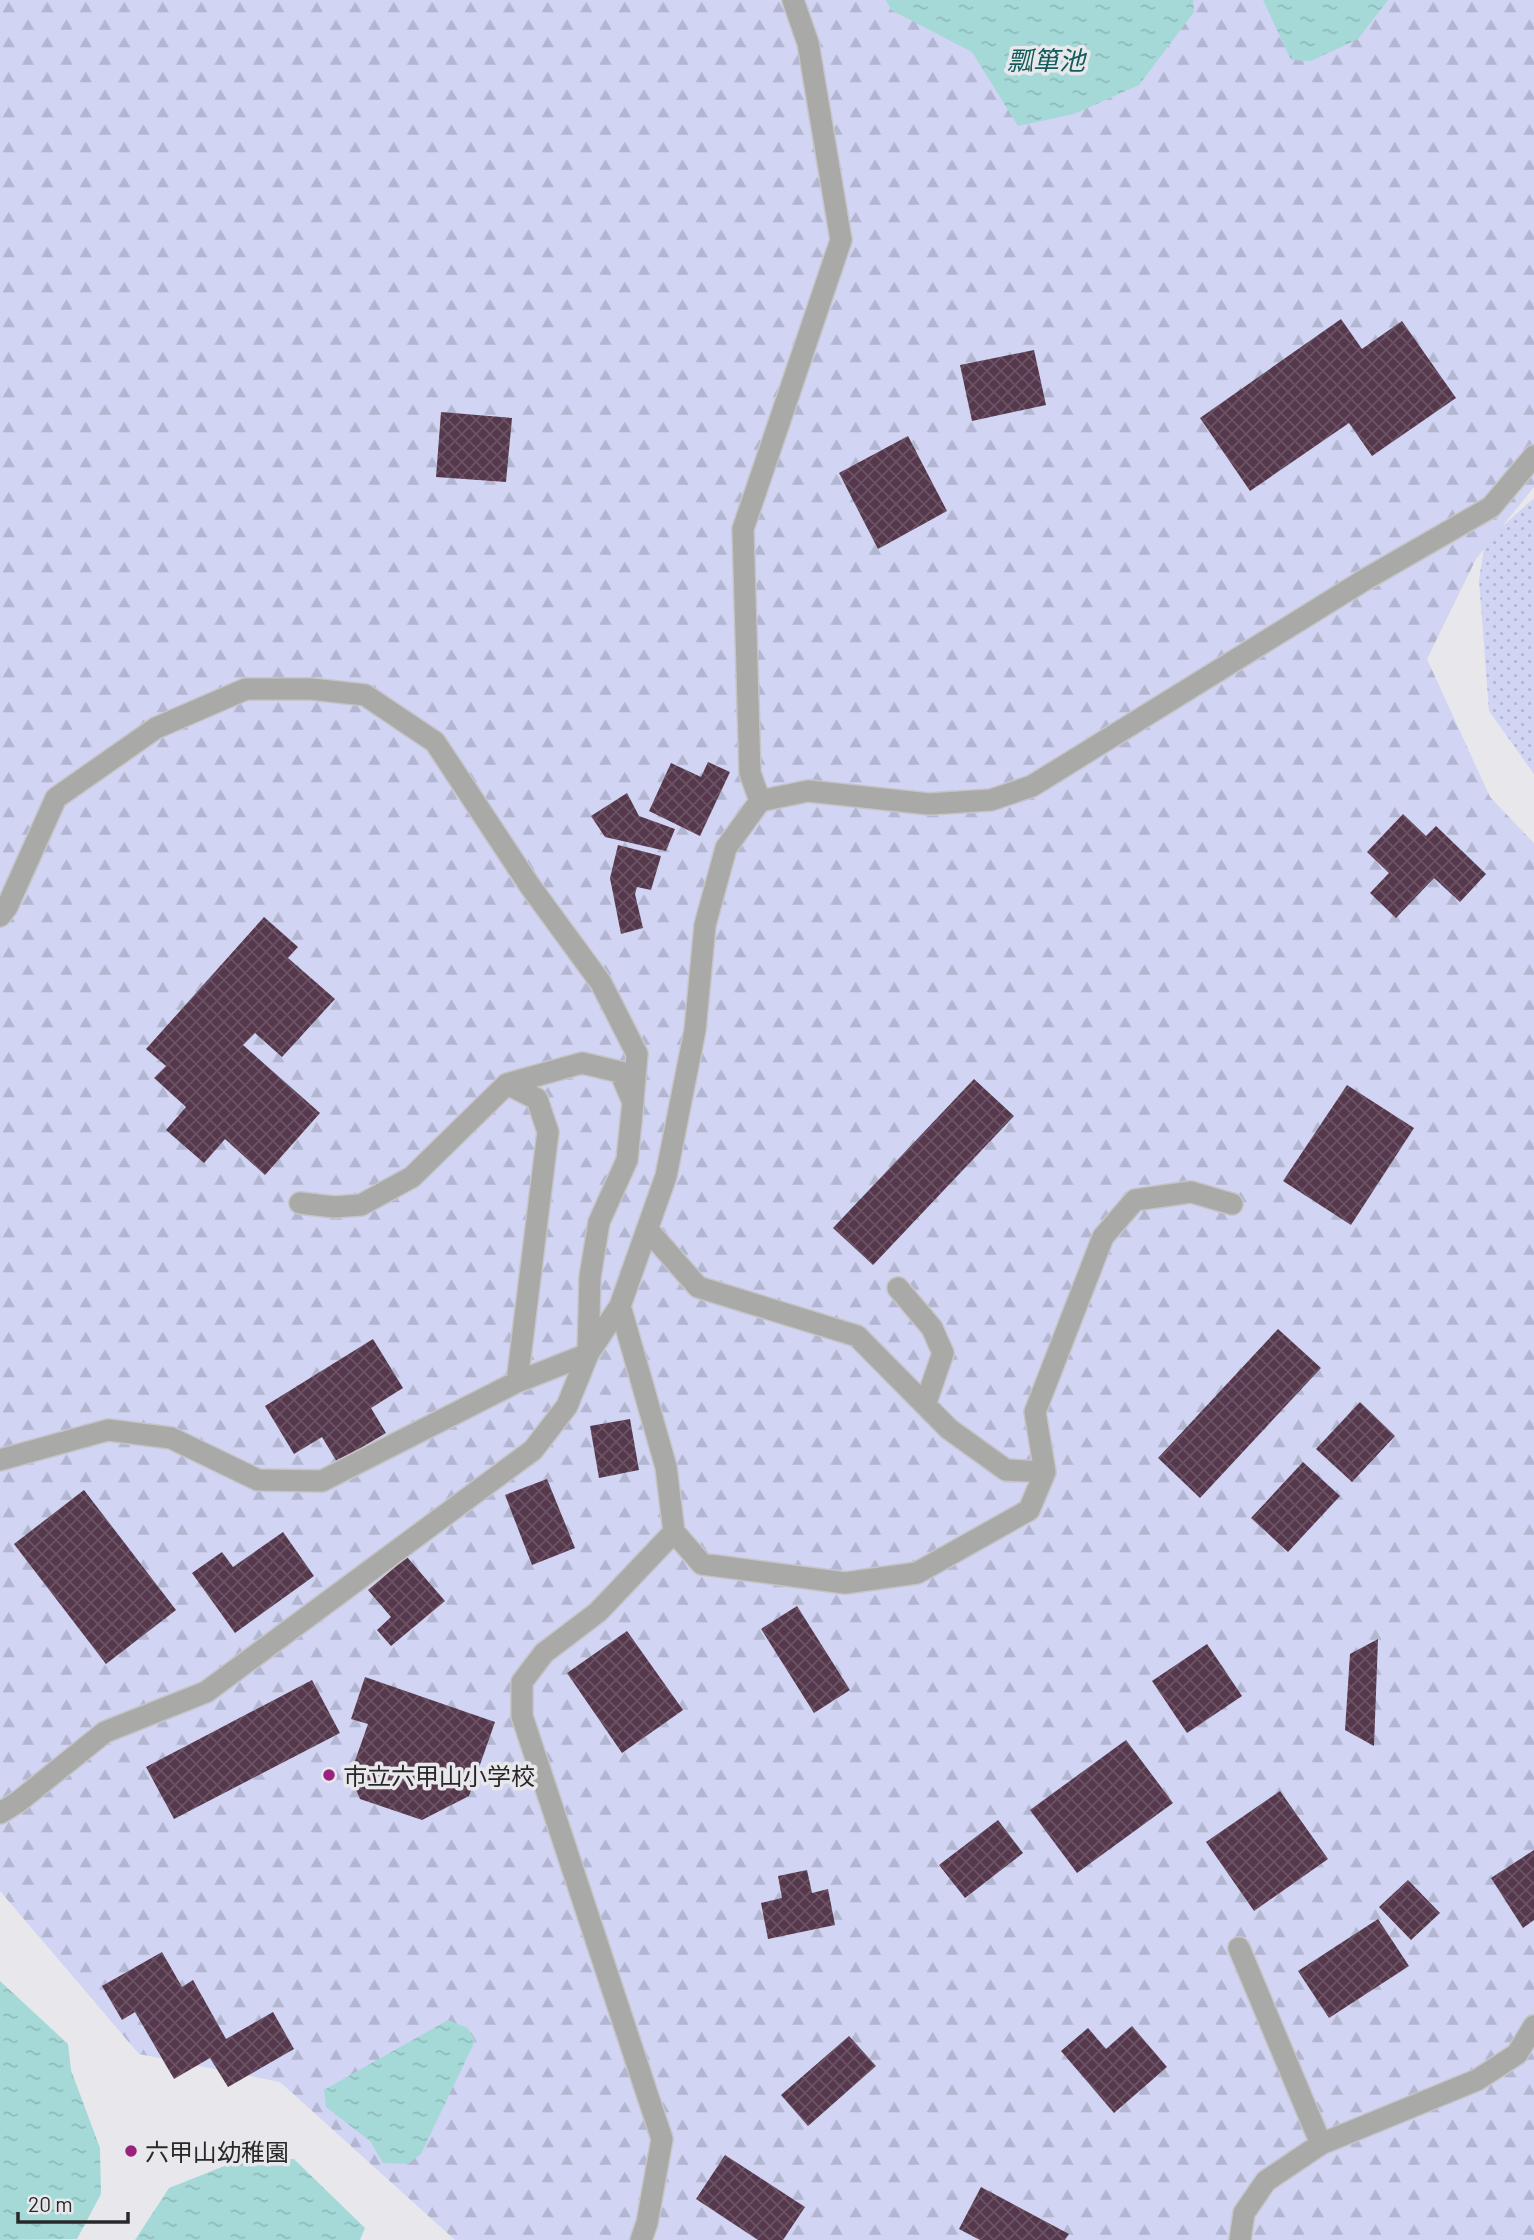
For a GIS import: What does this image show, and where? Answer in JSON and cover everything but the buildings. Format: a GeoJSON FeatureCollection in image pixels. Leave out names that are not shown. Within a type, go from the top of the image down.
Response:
{"type":"FeatureCollection","features":[{"type":"Feature","properties":{"kind":"street"},"geometry":{"type":"LineString","coordinates":[[760,801],[750,773],[743,529],[841,240],[808,43],[793,0]]}},
{"type":"Feature","properties":{"kind":"street"},"geometry":{"type":"LineString","coordinates":[[0,1813],[18,1802],[105,1732],[206,1692],[533,1450],[567,1406],[587,1354],[620,1306],[666,1176],[695,1030],[705,925],[726,848],[760,801],[808,791],[929,804],[991,800],[1032,786],[1354,586],[1491,507],[1534,456]]}},
{"type":"Feature","properties":{"kind":"street"},"geometry":{"type":"LineString","coordinates":[[0,916],[7,907],[56,797],[156,728],[246,689],[311,689],[365,695],[435,742],[530,886],[601,983],[637,1054],[627,1160],[599,1222],[590,1277],[587,1354]]}},
{"type":"Feature","properties":{"kind":"street"},"geometry":{"type":"LineString","coordinates":[[300,1203],[334,1207],[361,1205],[412,1177],[507,1084],[582,1063],[620,1072],[633,1102]]}},
{"type":"Feature","properties":{"kind":"street"},"geometry":{"type":"LineString","coordinates":[[507,1084],[537,1099],[548,1132],[517,1382]]}},
{"type":"Feature","properties":{"kind":"street"},"geometry":{"type":"LineString","coordinates":[[620,1306],[666,1467],[674,1531],[702,1564],[845,1583],[917,1573],[1029,1510],[1045,1472],[1035,1412],[1103,1237],[1135,1200],[1191,1192],[1232,1204]]}},
{"type":"Feature","properties":{"kind":"street"},"geometry":{"type":"LineString","coordinates":[[647,1229],[698,1287],[857,1336],[949,1429],[1006,1470],[1045,1472]]}},
{"type":"Feature","properties":{"kind":"street"},"geometry":{"type":"LineString","coordinates":[[898,1288],[932,1328],[943,1353],[925,1405]]}},
{"type":"Feature","properties":{"kind":"street"},"geometry":{"type":"LineString","coordinates":[[0,1460],[108,1430],[171,1438],[258,1480],[322,1481],[517,1382],[587,1354]]}},
{"type":"Feature","properties":{"kind":"street"},"geometry":{"type":"LineString","coordinates":[[641,2240],[648,2223],[662,2139],[522,1716],[522,1682],[544,1653],[598,1612],[674,1531]]}},
{"type":"Feature","properties":{"kind":"street"},"geometry":{"type":"LineString","coordinates":[[1239,1948],[1321,2144]]}},
{"type":"Feature","properties":{"kind":"street"},"geometry":{"type":"LineString","coordinates":[[1240,2240],[1244,2213],[1265,2181],[1321,2144],[1477,2080],[1517,2054],[1534,2026]]}},
{"type":"Feature","properties":{"kind":"green space"},"geometry":{"type":"Polygon","coordinates":[[[0,0],[1534,0],[1534,487],[1476,559],[1427,659],[1490,797],[1534,843],[1534,2240],[455,2240],[280,2082],[139,2054],[0,1891],[0,0]]]}},
{"type":"Feature","properties":{"kind":"green space"},"geometry":{"type":"Polygon","coordinates":[[[1534,498],[1534,774],[1489,711],[1479,580],[1485,542],[1534,498]]]}},
{"type":"Feature","properties":{"kind":"water","name":"瓢箪池"},"geometry":{"type":"Polygon","coordinates":[[[886,0],[1193,0],[1194,12],[1139,85],[1074,114],[1018,126],[972,52],[891,10],[886,0]]]}},
{"type":"Feature","properties":{"kind":"water"},"geometry":{"type":"Polygon","coordinates":[[[1263,0],[1388,0],[1358,39],[1311,61],[1291,60],[1263,0]]]}},
{"type":"Feature","properties":{"kind":"water"},"geometry":{"type":"Polygon","coordinates":[[[0,1981],[68,2044],[71,2070],[100,2148],[101,2194],[77,2239],[0,2240],[0,1981]]]}},
{"type":"Feature","properties":{"kind":"water"},"geometry":{"type":"Polygon","coordinates":[[[448,2020],[468,2028],[475,2041],[421,2154],[408,2164],[383,2163],[370,2141],[326,2107],[324,2090],[448,2020]]]}},
{"type":"Feature","properties":{"kind":"water"},"geometry":{"type":"Polygon","coordinates":[[[242,2159],[294,2159],[365,2228],[360,2240],[135,2240],[169,2188],[242,2159]]]}},
{"type":"Feature","properties":{"kind":"place","name":"市立六甲山小学校"},"geometry":{"type":"Point","coordinates":[329,1775]}},
{"type":"Feature","properties":{"kind":"place","name":"六甲山幼稚園"},"geometry":{"type":"Point","coordinates":[131,2151]}}]}
